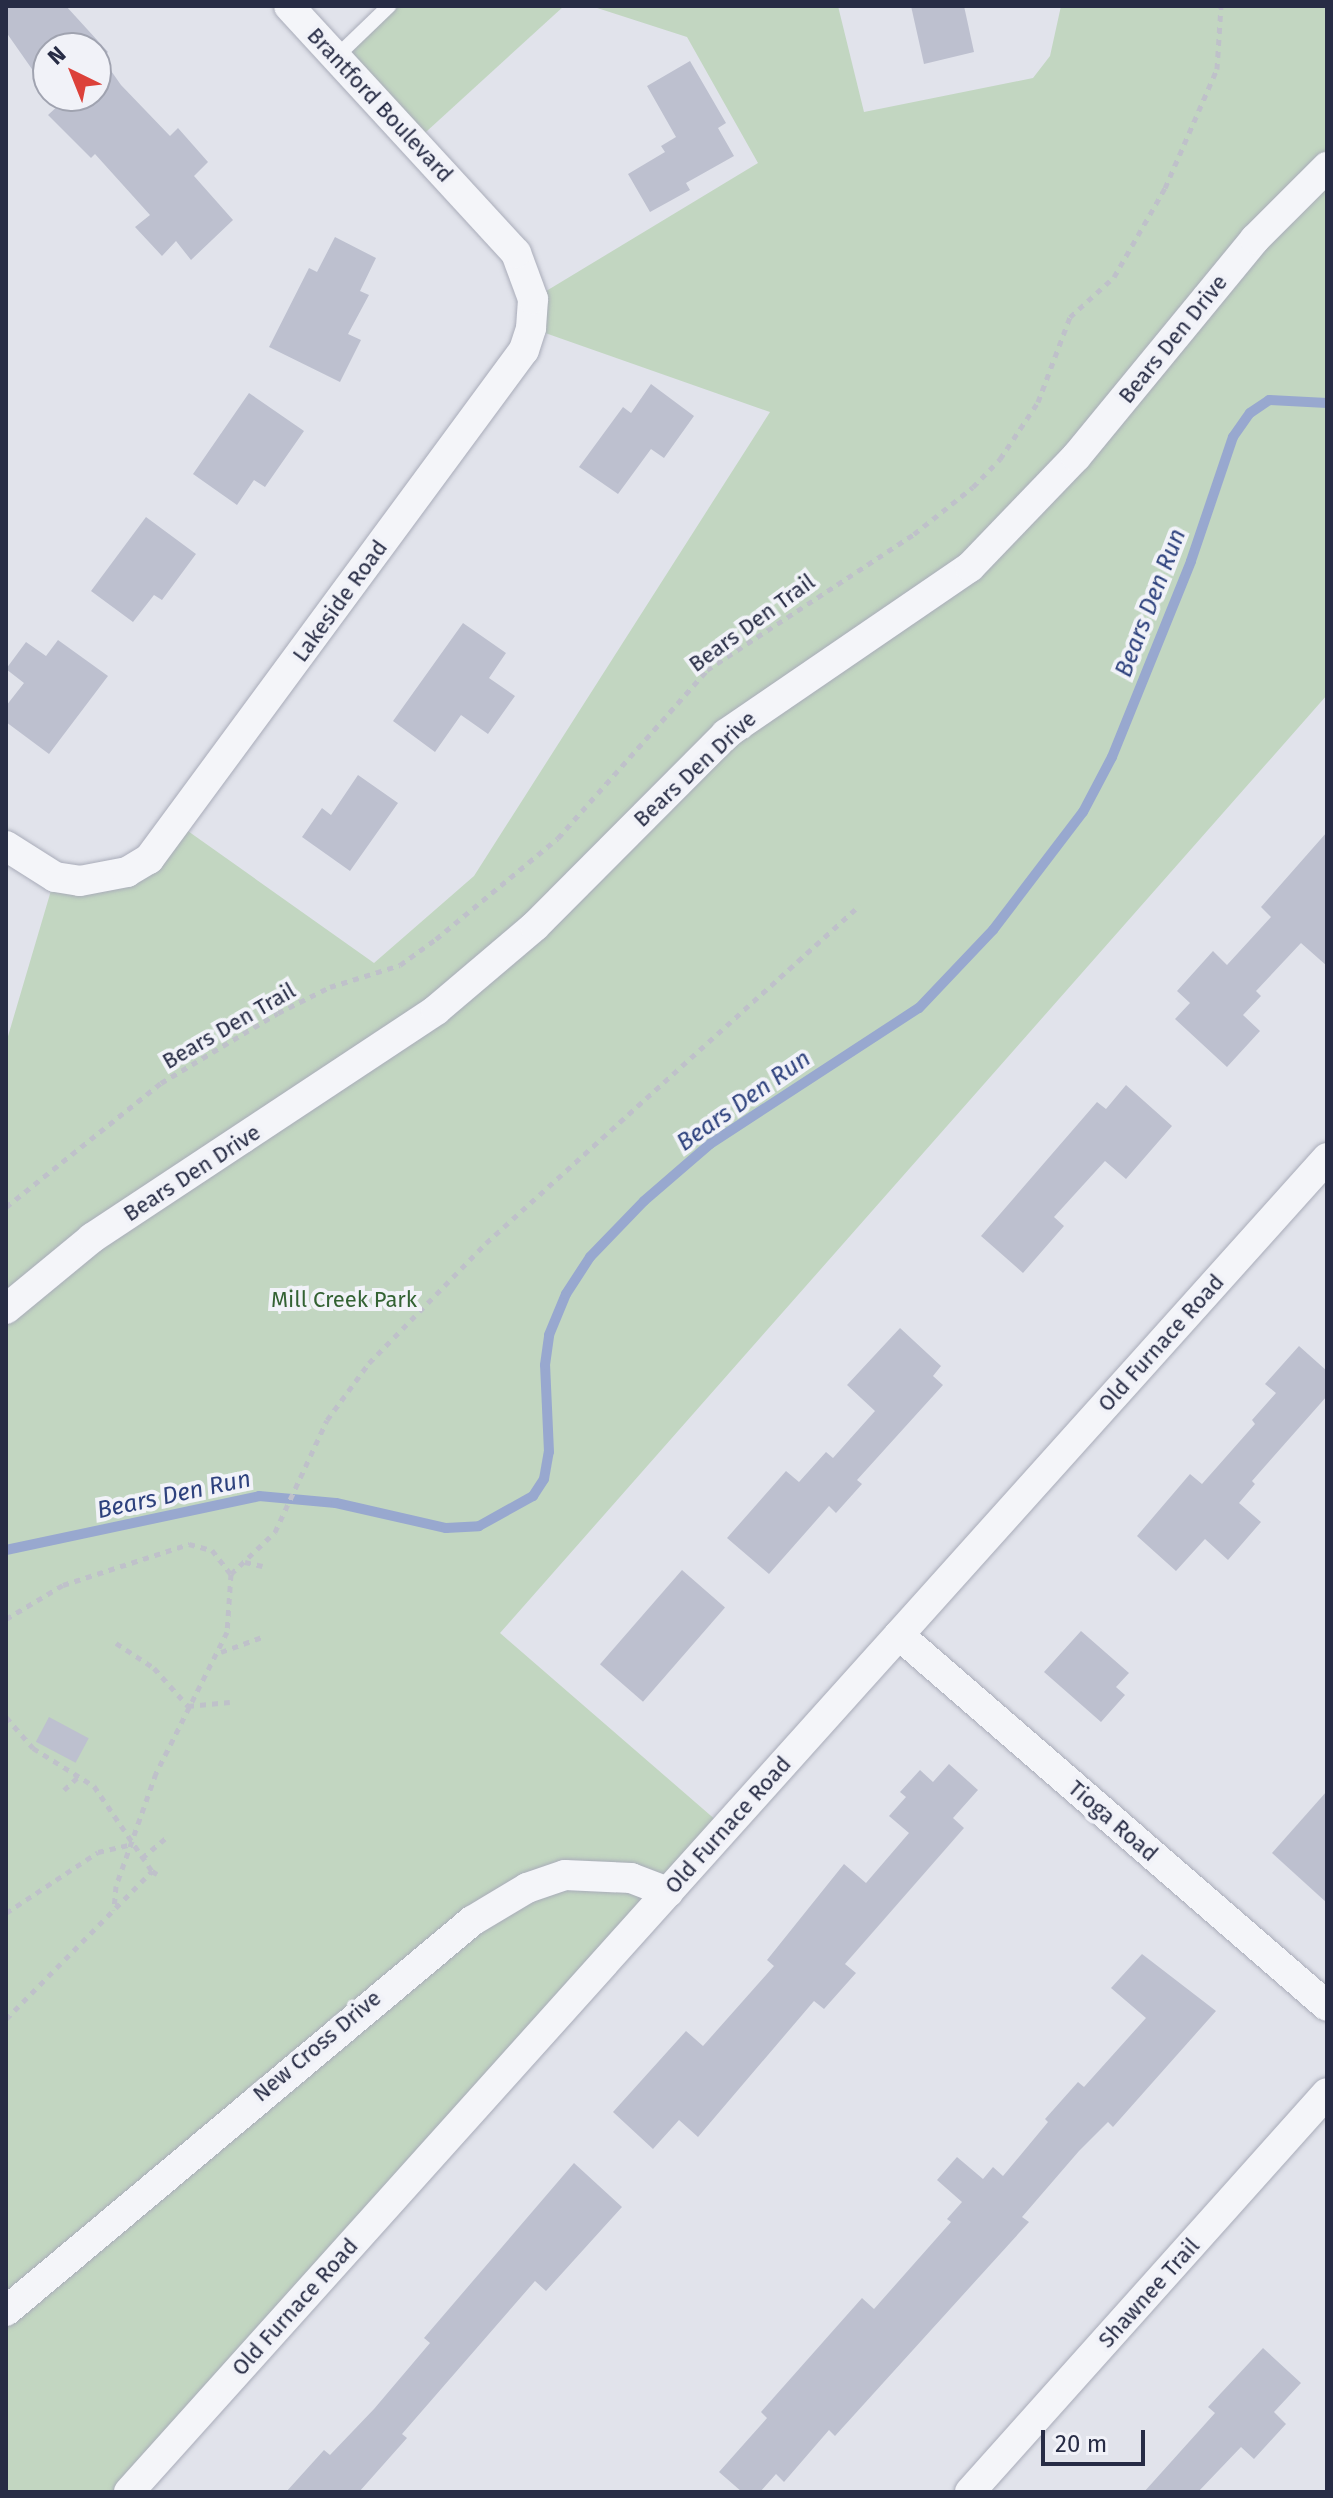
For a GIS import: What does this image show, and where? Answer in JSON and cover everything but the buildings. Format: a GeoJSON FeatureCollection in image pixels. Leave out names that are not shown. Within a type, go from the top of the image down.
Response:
{"type":"FeatureCollection","features":[{"type":"Feature","properties":{"kind":"street","name":"Brantford Boulevard"},"geometry":{"type":"LineString","coordinates":[[289,6],[471,204]]}},
{"type":"Feature","properties":{"kind":"street","name":"Bears Den Drive"},"geometry":{"type":"LineString","coordinates":[[6,1309],[92,1238],[436,1010],[535,926],[726,734],[970,567],[1076,457],[1224,274],[1327,167]]}},
{"type":"Feature","properties":{"kind":"street","name":"Lakeside Road"},"geometry":{"type":"LineString","coordinates":[[6,846],[24,862],[55,877],[80,881],[127,872],[149,859],[524,350],[531,328],[529,280],[516,253],[471,204]]}},
{"type":"Feature","properties":{"kind":"street","name":"Old Furnace Road"},"geometry":{"type":"LineString","coordinates":[[129,2492],[1327,1158]]}},
{"type":"Feature","properties":{"kind":"street","name":"Tioga Road"},"geometry":{"type":"LineString","coordinates":[[899,1635],[1327,2006]]}},
{"type":"Feature","properties":{"kind":"street","name":"New Cross Drive"},"geometry":{"type":"LineString","coordinates":[[6,2311],[472,1921],[527,1888],[565,1875],[631,1878],[668,1892]]}},
{"type":"Feature","properties":{"kind":"street","name":"Shawnee Trail"},"geometry":{"type":"LineString","coordinates":[[970,2492],[1327,2093]]}},
{"type":"Feature","properties":{"kind":"lane"},"geometry":{"type":"LineString","coordinates":[[336,57],[389,6]]}},
{"type":"Feature","properties":{"kind":"path","name":"Bears Den Trail"},"geometry":{"type":"LineString","coordinates":[[6,1207],[161,1083],[278,1013],[330,987],[400,965],[436,939],[558,838],[707,670],[914,534],[973,487],[1000,459],[1038,402],[1070,317],[1114,277],[1165,188],[1217,69],[1221,6]]}},
{"type":"Feature","properties":{"kind":"path"},"geometry":{"type":"LineString","coordinates":[[231,1574],[283,1520],[327,1420],[369,1363],[486,1243],[860,905]]}},
{"type":"Feature","properties":{"kind":"path"},"geometry":{"type":"LineString","coordinates":[[6,1619],[63,1585],[189,1544],[212,1550],[231,1574],[231,1611],[220,1652],[188,1706],[156,1773],[116,1886],[114,1910]]}},
{"type":"Feature","properties":{"kind":"path"},"geometry":{"type":"LineString","coordinates":[[245,1562],[263,1566]]}},
{"type":"Feature","properties":{"kind":"path"},"geometry":{"type":"LineString","coordinates":[[220,1652],[265,1636]]}},
{"type":"Feature","properties":{"kind":"path"},"geometry":{"type":"LineString","coordinates":[[116,1643],[154,1668],[188,1706]]}},
{"type":"Feature","properties":{"kind":"path"},"geometry":{"type":"LineString","coordinates":[[188,1706],[230,1702]]}},
{"type":"Feature","properties":{"kind":"path"},"geometry":{"type":"LineString","coordinates":[[6,1717],[33,1748],[81,1774],[155,1872],[7,2020]]}},
{"type":"Feature","properties":{"kind":"path"},"geometry":{"type":"LineString","coordinates":[[64,1790],[81,1774]]}},
{"type":"Feature","properties":{"kind":"path"},"geometry":{"type":"LineString","coordinates":[[142,1858],[168,1836]]}},
{"type":"Feature","properties":{"kind":"path"},"geometry":{"type":"LineString","coordinates":[[6,1913],[98,1852],[132,1844]]}},
{"type":"Feature","properties":{"kind":"green space"},"geometry":{"type":"Polygon","coordinates":[[[389,6],[564,6],[415,142],[336,57],[389,6]]]}},
{"type":"Feature","properties":{"kind":"green space","name":"Mill Creek Park"},"geometry":{"type":"Polygon","coordinates":[[[591,6],[838,6],[864,112],[1033,78],[1050,56],[1061,6],[1327,6],[1327,695],[500,1633],[725,1828],[129,2492],[6,2492],[6,1043],[55,877],[105,879],[178,824],[374,963],[474,876],[770,412],[531,328],[533,299],[758,163],[687,37],[591,6]]]}},
{"type":"Feature","properties":{"kind":"waterway","name":"Bears Den Run"},"geometry":{"type":"LineString","coordinates":[[6,1550],[259,1496],[336,1503],[446,1528],[479,1526],[533,1496],[544,1479],[549,1452],[545,1365],[549,1335],[566,1294],[590,1257],[644,1201],[710,1144],[919,1008],[993,930],[1083,812],[1112,757],[1191,561],[1233,437],[1250,413],[1269,400],[1327,403]]}}]}
